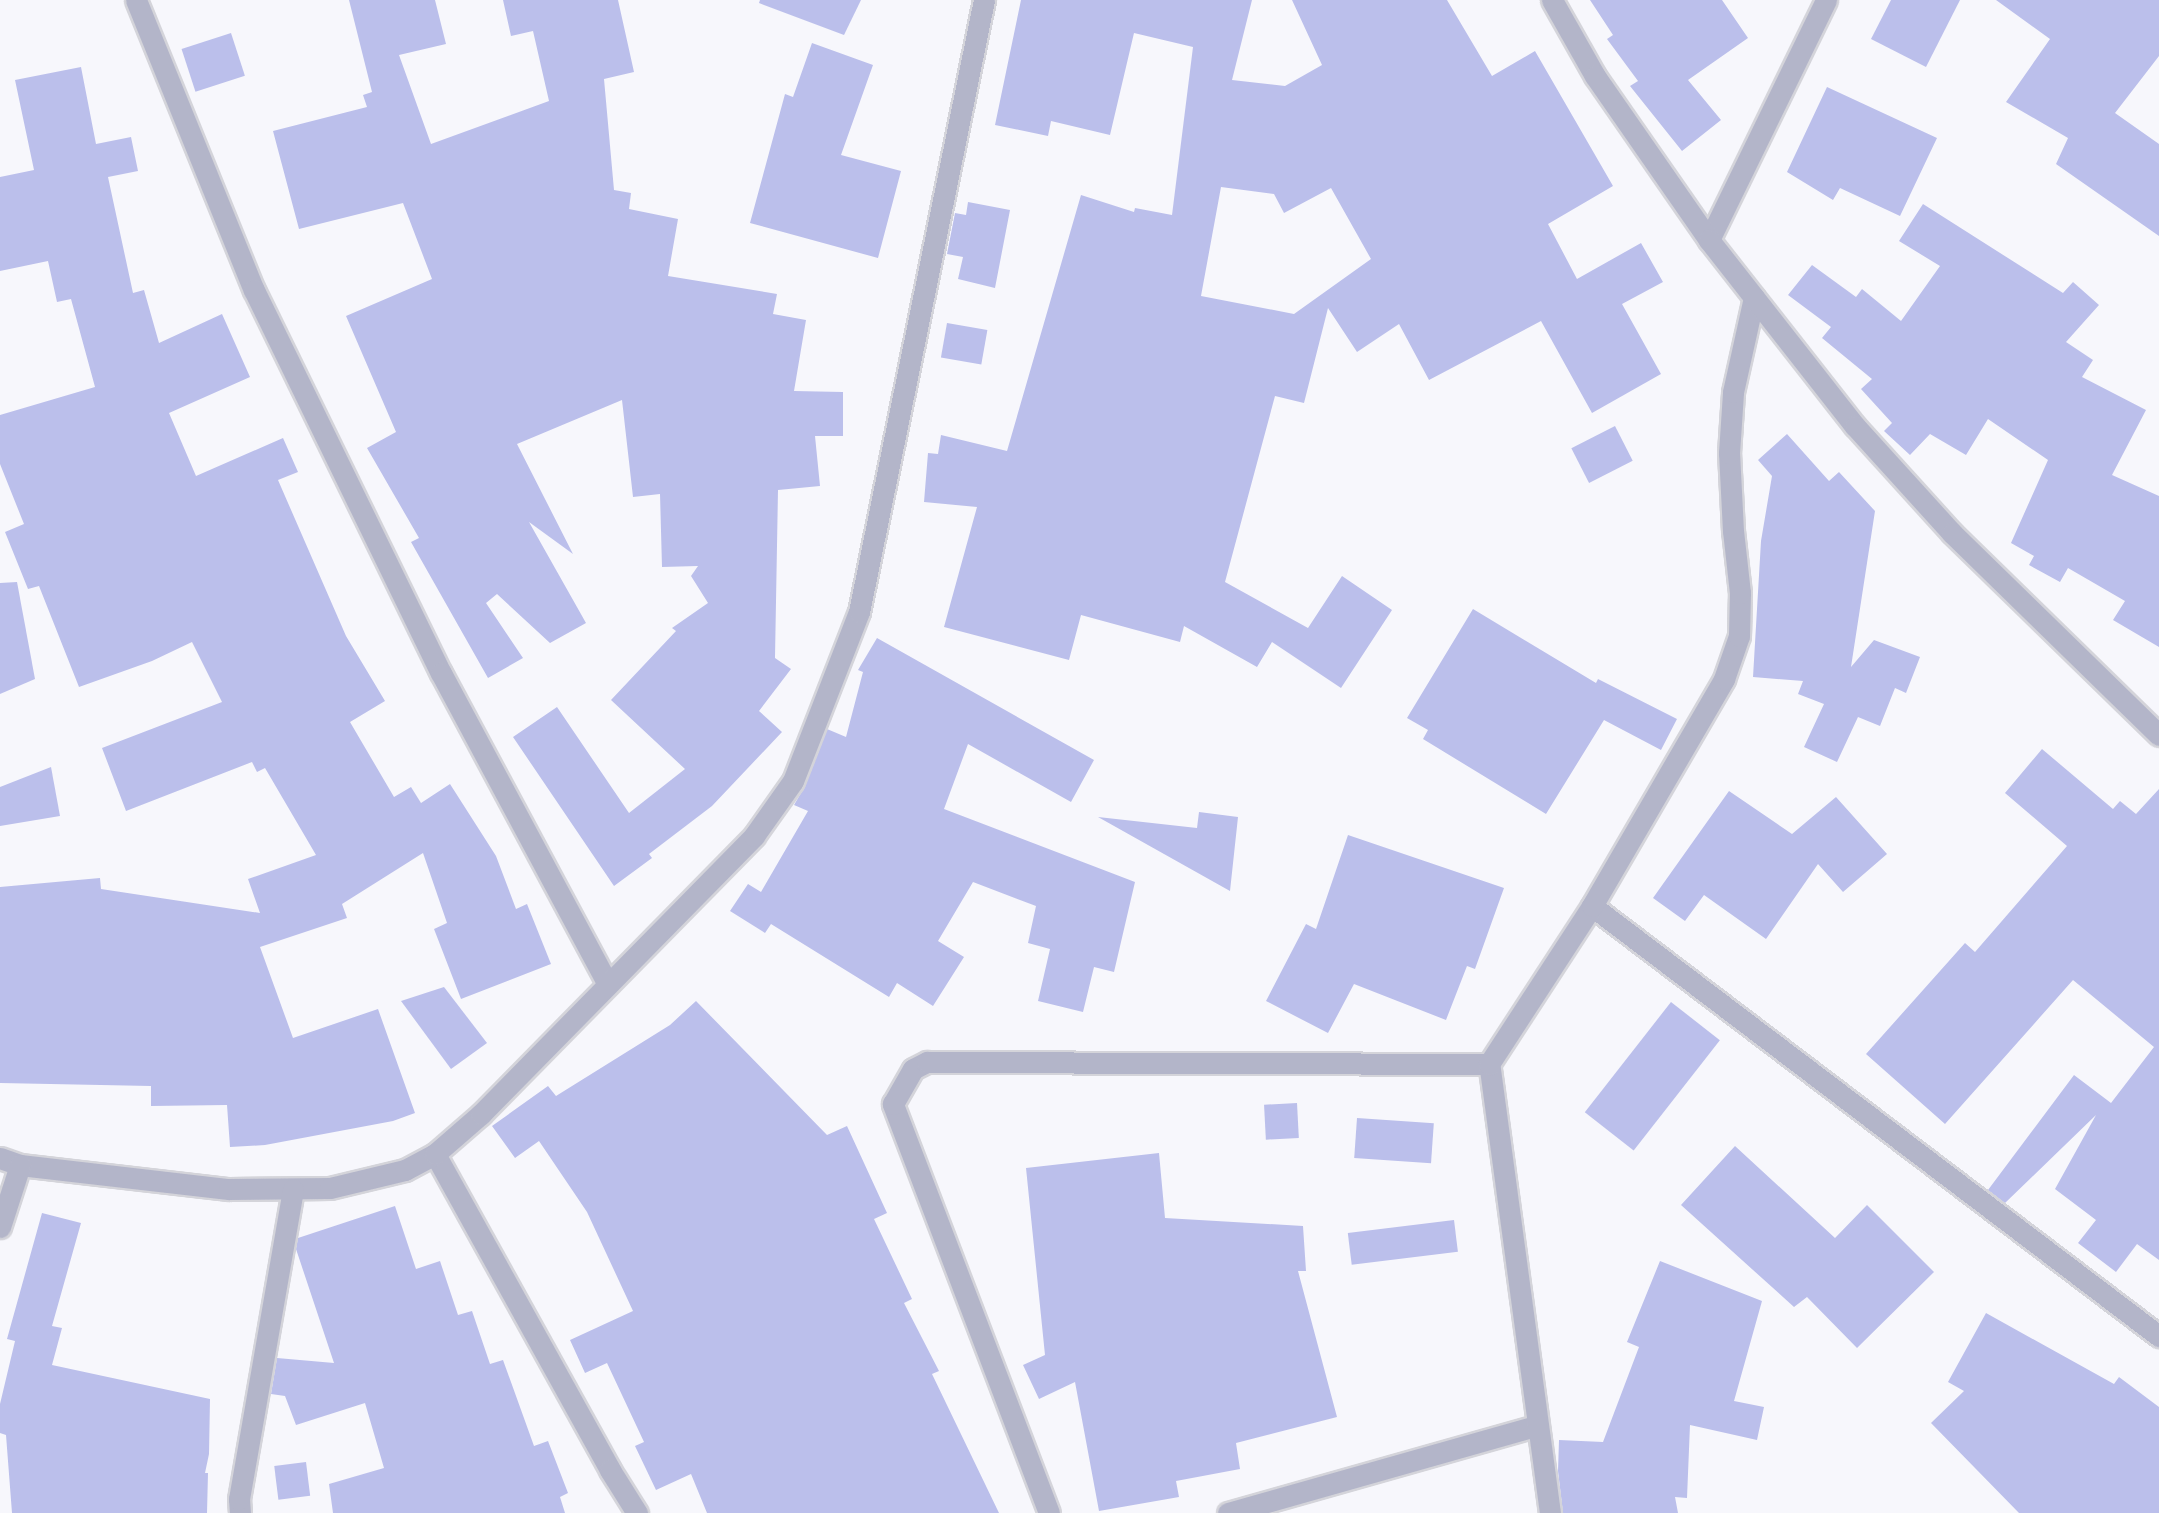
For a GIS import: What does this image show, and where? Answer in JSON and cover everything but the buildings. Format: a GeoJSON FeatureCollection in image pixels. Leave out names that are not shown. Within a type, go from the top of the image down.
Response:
{"type":"FeatureCollection","features":[{"type":"Feature","properties":{"kind":"street"},"geometry":{"type":"LineString","coordinates":[[136,0],[254,290],[441,673],[608,985]]}},
{"type":"Feature","properties":{"kind":"street"},"geometry":{"type":"LineString","coordinates":[[0,1227],[10,1162],[229,1189],[293,1190],[367,1181],[405,1170],[435,1154],[481,1114],[754,836],[793,781],[859,612],[984,0]]}},
{"type":"Feature","properties":{"kind":"street"},"geometry":{"type":"LineString","coordinates":[[1552,0],[1594,76],[1709,240],[1855,426],[1952,533],[2159,735]]}},
{"type":"Feature","properties":{"kind":"street"},"geometry":{"type":"LineString","coordinates":[[1709,240],[1826,0]]}},
{"type":"Feature","properties":{"kind":"street"},"geometry":{"type":"LineString","coordinates":[[1550,1513],[1536,1426],[1489,1064],[1592,906],[1724,679],[1739,636],[1740,593],[1732,531],[1729,453],[1732,392],[1754,297]]}},
{"type":"Feature","properties":{"kind":"street"},"geometry":{"type":"LineString","coordinates":[[1592,906],[2159,1336]]}},
{"type":"Feature","properties":{"kind":"street"},"geometry":{"type":"LineString","coordinates":[[1049,1513],[893,1104],[913,1069],[927,1062],[1489,1064]]}},
{"type":"Feature","properties":{"kind":"street"},"geometry":{"type":"LineString","coordinates":[[435,1154],[610,1470],[637,1513]]}},
{"type":"Feature","properties":{"kind":"street"},"geometry":{"type":"LineString","coordinates":[[240,1513],[239,1499],[293,1190]]}},
{"type":"Feature","properties":{"kind":"street"},"geometry":{"type":"LineString","coordinates":[[1228,1513],[1536,1426]]}}]}
